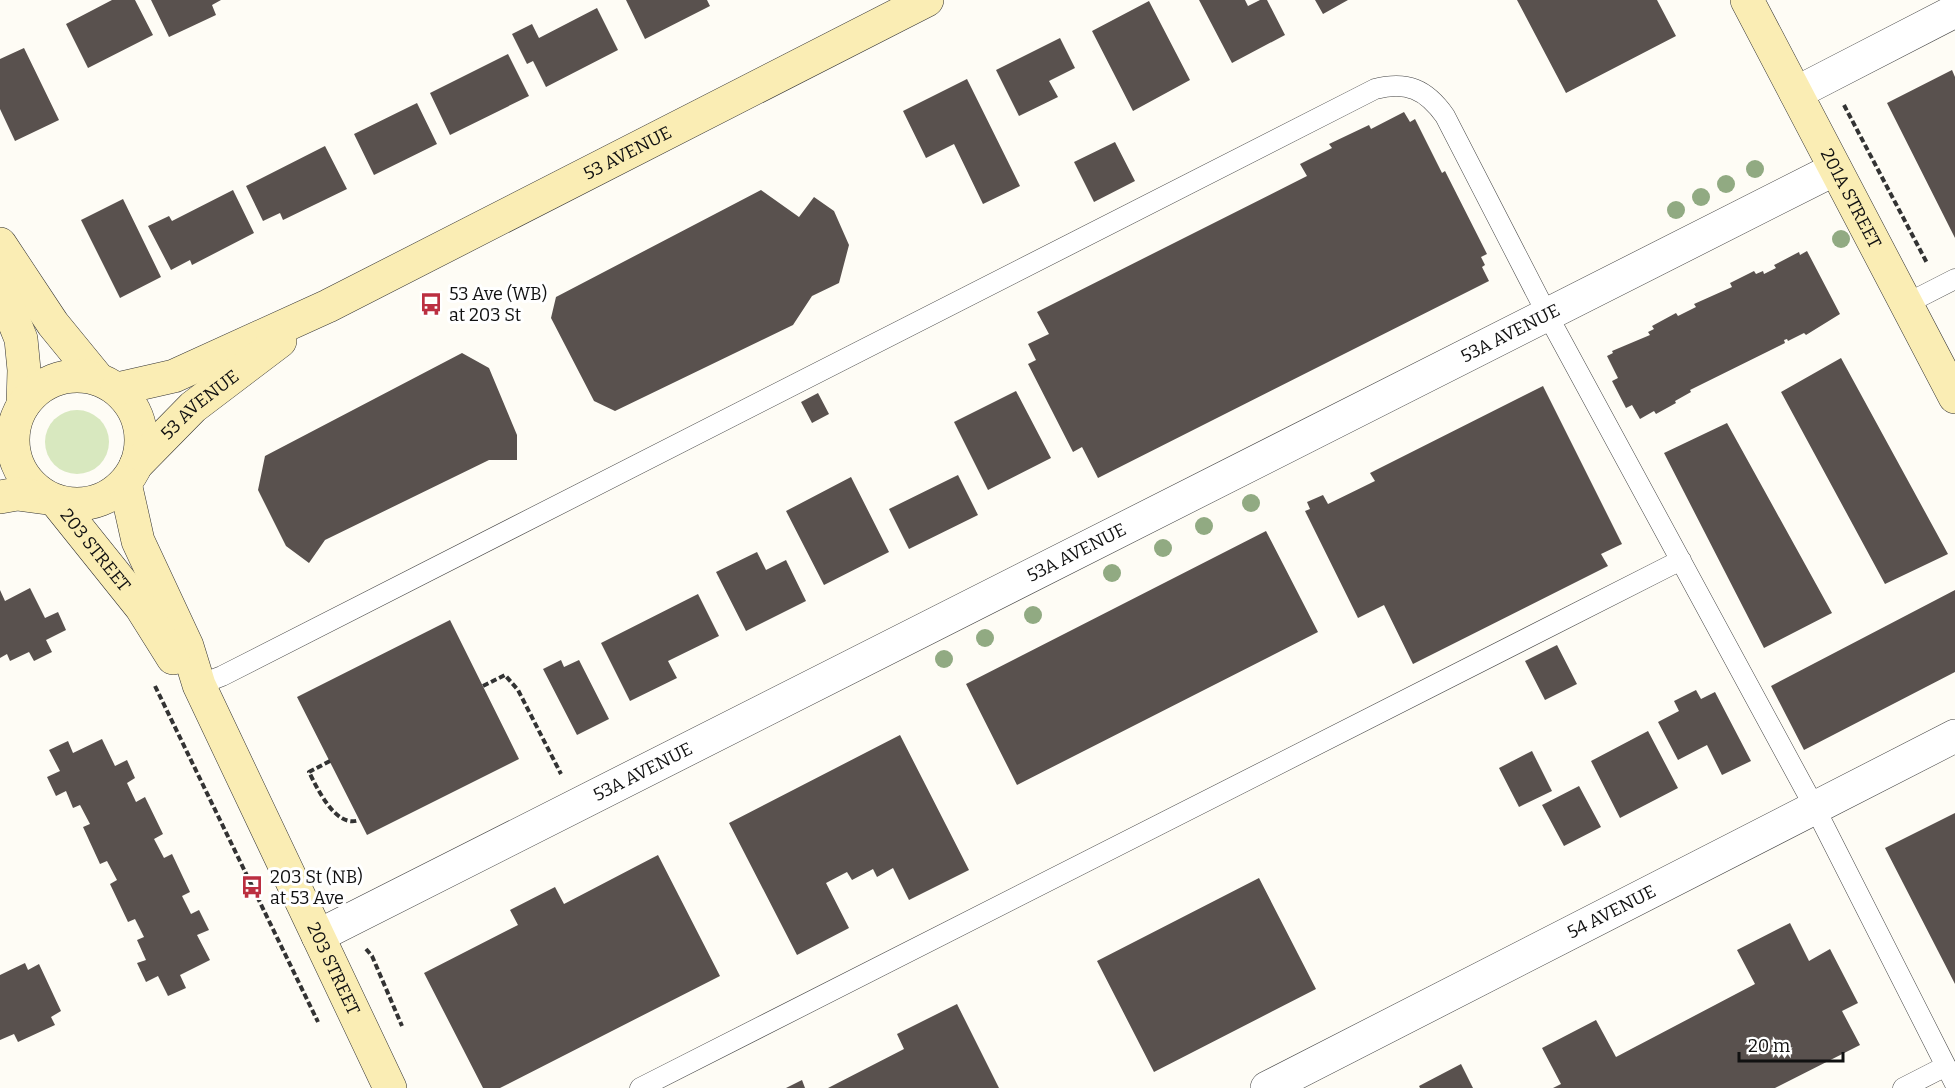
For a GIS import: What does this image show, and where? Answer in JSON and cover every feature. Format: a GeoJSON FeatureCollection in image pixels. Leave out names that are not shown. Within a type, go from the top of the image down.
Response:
{"type":"FeatureCollection","features":[{"type":"Feature","properties":{"kind":"street","name":"53 AVENUE"},"geometry":{"type":"LineString","coordinates":[[107,384],[174,376],[328,306],[927,0]]}},
{"type":"Feature","properties":{"kind":"street","name":"201A STREET"},"geometry":{"type":"LineString","coordinates":[[1747,0],[1955,397]]}},
{"type":"Feature","properties":{"kind":"street"},"geometry":{"type":"LineString","coordinates":[[1796,93],[1955,11]]}},
{"type":"Feature","properties":{"kind":"street","name":"53A AVENUE"},"geometry":{"type":"LineString","coordinates":[[318,936],[1835,169]]}},
{"type":"Feature","properties":{"kind":"street"},"geometry":{"type":"LineString","coordinates":[[0,244],[52,324],[107,384],[131,405],[139,424],[141,445],[131,474],[109,496],[89,504],[67,504],[51,499],[17,495],[0,497]]}},
{"type":"Feature","properties":{"kind":"street"},"geometry":{"type":"LineString","coordinates":[[0,287],[21,339],[24,370],[13,419],[13,446],[18,467],[30,484],[51,499]]}},
{"type":"Feature","properties":{"kind":"street","name":"53 AVENUE"},"geometry":{"type":"LineString","coordinates":[[131,474],[193,407],[328,306]]}},
{"type":"Feature","properties":{"kind":"street"},"geometry":{"type":"LineString","coordinates":[[13,419],[38,389],[56,379],[77,376],[107,384]]}},
{"type":"Feature","properties":{"kind":"street","name":"203 STREET"},"geometry":{"type":"LineString","coordinates":[[131,474],[138,541],[187,646],[199,685],[390,1088]]}},
{"type":"Feature","properties":{"kind":"street","name":"203 STREET"},"geometry":{"type":"LineString","coordinates":[[51,499],[141,607],[172,657],[199,685]]}},
{"type":"Feature","properties":{"kind":"street","name":"54 AVENUE"},"geometry":{"type":"LineString","coordinates":[[1267,1088],[1955,736]]}},
{"type":"Feature","properties":{"kind":"lane"},"geometry":{"type":"LineString","coordinates":[[199,685],[222,676],[939,313],[1375,89],[1403,85],[1415,88],[1436,104],[1445,116],[1547,314],[1815,808],[1955,1084]]}},
{"type":"Feature","properties":{"kind":"lane"},"geometry":{"type":"LineString","coordinates":[[1906,304],[1955,279]]}},
{"type":"Feature","properties":{"kind":"lane"},"geometry":{"type":"LineString","coordinates":[[640,1088],[1681,560]]}},
{"type":"Feature","properties":{"kind":"lane"},"geometry":{"type":"LineString","coordinates":[[1903,1088],[1946,1066]]}},
{"type":"Feature","properties":{"kind":"path"},"geometry":{"type":"LineString","coordinates":[[1840,96],[1932,272]]}},
{"type":"Feature","properties":{"kind":"path"},"geometry":{"type":"LineString","coordinates":[[483,686],[505,675],[518,690],[564,777]]}},
{"type":"Feature","properties":{"kind":"path"},"geometry":{"type":"LineString","coordinates":[[154,685],[320,1028]]}},
{"type":"Feature","properties":{"kind":"path"},"geometry":{"type":"LineString","coordinates":[[330,761],[309,772],[320,794],[336,812],[345,820],[353,822],[359,820]]}},
{"type":"Feature","properties":{"kind":"green space"},"geometry":{"type":"Polygon","coordinates":[[[77,410],[95,415],[100,419],[104,424],[109,442],[104,460],[100,465],[95,469],[77,474],[59,469],[54,465],[50,460],[45,442],[50,424],[54,419],[59,415],[77,410]]]}},
{"type":"Feature","properties":{"kind":"building"},"geometry":{"type":"Polygon","coordinates":[[[112,0],[135,0],[153,35],[88,68],[66,24],[112,0]]]}},
{"type":"Feature","properties":{"kind":"building"},"geometry":{"type":"Polygon","coordinates":[[[151,0],[221,0],[212,5],[216,15],[169,37],[151,0]]]}},
{"type":"Feature","properties":{"kind":"building"},"geometry":{"type":"Polygon","coordinates":[[[626,0],[707,0],[710,6],[645,39],[626,0]]]}},
{"type":"Feature","properties":{"kind":"building"},"geometry":{"type":"Polygon","coordinates":[[[1199,0],[1245,0],[1248,6],[1260,0],[1267,0],[1285,35],[1232,63],[1199,0]]]}},
{"type":"Feature","properties":{"kind":"building"},"geometry":{"type":"Polygon","coordinates":[[[1315,0],[1348,0],[1323,14],[1315,0]]]}},
{"type":"Feature","properties":{"kind":"building"},"geometry":{"type":"Polygon","coordinates":[[[1517,0],[1657,0],[1676,36],[1566,93],[1517,0]]]}},
{"type":"Feature","properties":{"kind":"building"},"geometry":{"type":"Polygon","coordinates":[[[1149,1],[1190,80],[1133,111],[1092,31],[1149,1]]]}},
{"type":"Feature","properties":{"kind":"building"},"geometry":{"type":"Polygon","coordinates":[[[597,8],[618,50],[546,87],[533,61],[527,64],[512,34],[532,24],[539,38],[597,8]]]}},
{"type":"Feature","properties":{"kind":"building"},"geometry":{"type":"Polygon","coordinates":[[[1060,38],[1075,68],[1049,81],[1058,97],[1019,116],[996,70],[1060,38]]]}},
{"type":"Feature","properties":{"kind":"building"},"geometry":{"type":"Polygon","coordinates":[[[24,48],[59,120],[15,141],[0,109],[0,59],[24,48]]]}},
{"type":"Feature","properties":{"kind":"building"},"geometry":{"type":"Polygon","coordinates":[[[508,54],[529,96],[450,135],[430,93],[508,54]]]}},
{"type":"Feature","properties":{"kind":"building"},"geometry":{"type":"Polygon","coordinates":[[[1952,70],[1955,77],[1955,238],[1887,103],[1952,70]]]}},
{"type":"Feature","properties":{"kind":"building"},"geometry":{"type":"Polygon","coordinates":[[[967,79],[1020,186],[983,204],[954,144],[926,158],[903,111],[967,79]]]}},
{"type":"Feature","properties":{"kind":"building"},"geometry":{"type":"Polygon","coordinates":[[[417,103],[437,144],[374,175],[354,134],[417,103]]]}},
{"type":"Feature","properties":{"kind":"building"},"geometry":{"type":"Polygon","coordinates":[[[1404,112],[1410,122],[1415,119],[1442,173],[1445,171],[1487,254],[1481,257],[1485,265],[1482,267],[1489,281],[1098,478],[1082,447],[1073,452],[1028,364],[1036,360],[1028,344],[1049,334],[1037,312],[1307,176],[1300,164],[1332,148],[1329,144],[1369,125],[1371,129],[1404,112]]]}},
{"type":"Feature","properties":{"kind":"building"},"geometry":{"type":"Polygon","coordinates":[[[1115,142],[1135,181],[1094,202],[1074,162],[1115,142]]]}},
{"type":"Feature","properties":{"kind":"building"},"geometry":{"type":"Polygon","coordinates":[[[325,146],[347,189],[283,220],[280,213],[263,221],[246,186],[325,146]]]}},
{"type":"Feature","properties":{"kind":"building"},"geometry":{"type":"Polygon","coordinates":[[[233,190],[254,233],[192,265],[190,260],[171,270],[148,226],[169,216],[172,221],[233,190]]]}},
{"type":"Feature","properties":{"kind":"building"},"geometry":{"type":"Polygon","coordinates":[[[761,190],[799,217],[814,197],[834,211],[849,245],[839,283],[812,296],[793,325],[615,411],[594,401],[551,318],[556,297],[761,190]]]}},
{"type":"Feature","properties":{"kind":"building"},"geometry":{"type":"Polygon","coordinates":[[[123,199],[161,277],[120,298],[81,220],[123,199]]]}},
{"type":"Feature","properties":{"kind":"building"},"geometry":{"type":"Polygon","coordinates":[[[1807,251],[1840,314],[1806,335],[1804,333],[1788,341],[1784,340],[1785,343],[1690,390],[1691,392],[1675,401],[1676,403],[1656,414],[1654,411],[1640,419],[1632,405],[1626,408],[1612,381],[1618,378],[1607,356],[1613,353],[1612,351],[1650,335],[1648,332],[1654,329],[1652,326],[1676,313],[1678,316],[1696,307],[1694,304],[1732,287],[1730,283],[1754,271],[1756,274],[1763,271],[1764,274],[1776,268],[1774,265],[1799,252],[1800,255],[1807,251]]]}},
{"type":"Feature","properties":{"kind":"building"},"geometry":{"type":"Polygon","coordinates":[[[462,353],[489,368],[517,435],[517,460],[489,460],[325,540],[309,563],[286,546],[258,490],[265,456],[462,353]]]}},
{"type":"Feature","properties":{"kind":"building"},"geometry":{"type":"Polygon","coordinates":[[[1841,358],[1948,554],[1885,584],[1781,392],[1841,358]]]}},
{"type":"Feature","properties":{"kind":"building"},"geometry":{"type":"Polygon","coordinates":[[[1543,386],[1622,544],[1601,554],[1608,566],[1413,664],[1384,605],[1358,618],[1305,511],[1310,509],[1307,502],[1323,495],[1328,504],[1375,481],[1370,473],[1543,386]]]}},
{"type":"Feature","properties":{"kind":"building"},"geometry":{"type":"Polygon","coordinates":[[[1016,391],[1051,458],[988,490],[954,422],[1016,391]]]}},
{"type":"Feature","properties":{"kind":"building"},"geometry":{"type":"Polygon","coordinates":[[[818,393],[829,414],[812,423],[801,402],[818,393]]]}},
{"type":"Feature","properties":{"kind":"building"},"geometry":{"type":"Polygon","coordinates":[[[1727,423],[1832,613],[1764,648],[1664,453],[1727,423]]]}},
{"type":"Feature","properties":{"kind":"building"},"geometry":{"type":"Polygon","coordinates":[[[958,475],[978,515],[909,549],[889,509],[958,475]]]}},
{"type":"Feature","properties":{"kind":"building"},"geometry":{"type":"Polygon","coordinates":[[[851,477],[889,552],[824,585],[786,511],[851,477]]]}},
{"type":"Feature","properties":{"kind":"building"},"geometry":{"type":"Polygon","coordinates":[[[1266,531],[1318,632],[1017,785],[966,684],[1266,531]]]}},
{"type":"Feature","properties":{"kind":"building"},"geometry":{"type":"Polygon","coordinates":[[[757,552],[766,570],[786,560],[806,601],[746,631],[716,572],[757,552]]]}},
{"type":"Feature","properties":{"kind":"building"},"geometry":{"type":"Polygon","coordinates":[[[30,588],[45,618],[58,612],[66,630],[46,640],[52,652],[34,661],[29,652],[10,661],[7,654],[0,658],[0,590],[5,601],[30,588]]]}},
{"type":"Feature","properties":{"kind":"building"},"geometry":{"type":"Polygon","coordinates":[[[1955,590],[1955,672],[1804,750],[1771,686],[1955,590]]]}},
{"type":"Feature","properties":{"kind":"building"},"geometry":{"type":"Polygon","coordinates":[[[698,594],[719,636],[668,661],[677,678],[630,701],[601,643],[698,594]]]}},
{"type":"Feature","properties":{"kind":"building"},"geometry":{"type":"Polygon","coordinates":[[[450,620],[519,759],[367,835],[297,697],[450,620]]]}},
{"type":"Feature","properties":{"kind":"building"},"geometry":{"type":"Polygon","coordinates":[[[1557,645],[1577,684],[1545,700],[1525,661],[1557,645]]]}},
{"type":"Feature","properties":{"kind":"building"},"geometry":{"type":"Polygon","coordinates":[[[561,660],[564,667],[579,660],[609,719],[577,735],[543,669],[561,660]]]}},
{"type":"Feature","properties":{"kind":"building"},"geometry":{"type":"Polygon","coordinates":[[[1696,690],[1701,699],[1715,692],[1751,761],[1722,775],[1707,745],[1678,760],[1658,722],[1679,711],[1674,701],[1696,690]]]}},
{"type":"Feature","properties":{"kind":"building"},"geometry":{"type":"Polygon","coordinates":[[[1648,731],[1678,788],[1620,818],[1591,761],[1648,731]]]}},
{"type":"Feature","properties":{"kind":"building"},"geometry":{"type":"Polygon","coordinates":[[[900,735],[969,870],[909,900],[893,868],[877,877],[873,869],[852,880],[847,872],[826,883],[849,928],[797,955],[729,823],[900,735]]]}},
{"type":"Feature","properties":{"kind":"building"},"geometry":{"type":"Polygon","coordinates":[[[102,739],[115,766],[127,760],[135,778],[127,783],[136,802],[145,797],[163,834],[154,839],[164,858],[172,854],[190,892],[182,896],[191,914],[199,910],[209,930],[197,935],[210,960],[180,975],[186,988],[168,996],[158,976],[146,982],[137,963],[146,960],[137,940],[144,937],[135,919],[128,922],[110,884],[117,880],[107,861],[100,864],[83,827],[90,824],[80,805],[73,808],[66,791],[56,796],[47,777],[60,771],[49,750],[68,741],[73,753],[102,739]]]}},
{"type":"Feature","properties":{"kind":"building"},"geometry":{"type":"Polygon","coordinates":[[[1532,751],[1552,791],[1519,807],[1499,768],[1532,751]]]}},
{"type":"Feature","properties":{"kind":"building"},"geometry":{"type":"Polygon","coordinates":[[[1579,786],[1601,827],[1564,846],[1542,805],[1579,786]]]}},
{"type":"Feature","properties":{"kind":"building"},"geometry":{"type":"Polygon","coordinates":[[[1955,813],[1955,984],[1885,848],[1955,813]]]}},
{"type":"Feature","properties":{"kind":"building"},"geometry":{"type":"Polygon","coordinates":[[[658,855],[720,976],[500,1088],[483,1088],[424,973],[518,925],[510,910],[555,887],[564,904],[658,855]]]}},
{"type":"Feature","properties":{"kind":"building"},"geometry":{"type":"Polygon","coordinates":[[[1259,878],[1316,989],[1154,1072],[1097,961],[1259,878]]]}},
{"type":"Feature","properties":{"kind":"building"},"geometry":{"type":"Polygon","coordinates":[[[1790,923],[1809,961],[1830,949],[1858,1003],[1842,1011],[1860,1045],[1775,1088],[1553,1088],[1561,1084],[1542,1048],[1596,1020],[1616,1057],[1755,984],[1737,950],[1790,923]]]}},
{"type":"Feature","properties":{"kind":"building"},"geometry":{"type":"Polygon","coordinates":[[[25,963],[28,970],[39,964],[61,1011],[51,1017],[55,1025],[18,1042],[14,1034],[0,1040],[0,975],[25,963]]]}},
{"type":"Feature","properties":{"kind":"building"},"geometry":{"type":"Polygon","coordinates":[[[957,1004],[999,1088],[828,1088],[904,1049],[897,1034],[957,1004]]]}},
{"type":"Feature","properties":{"kind":"building"},"geometry":{"type":"Polygon","coordinates":[[[1461,1064],[1473,1088],[1420,1088],[1419,1086],[1461,1064]]]}},
{"type":"Feature","properties":{"kind":"building"},"geometry":{"type":"Polygon","coordinates":[[[802,1080],[805,1088],[786,1088],[802,1080]]]}},
{"type":"Feature","properties":{"kind":"place","name":"53 Ave (WB) at 203 St"},"geometry":{"type":"Point","coordinates":[431,304]}},
{"type":"Feature","properties":{"kind":"place","name":"203 St (NB) at 53 Ave"},"geometry":{"type":"Point","coordinates":[252,887]}}]}
